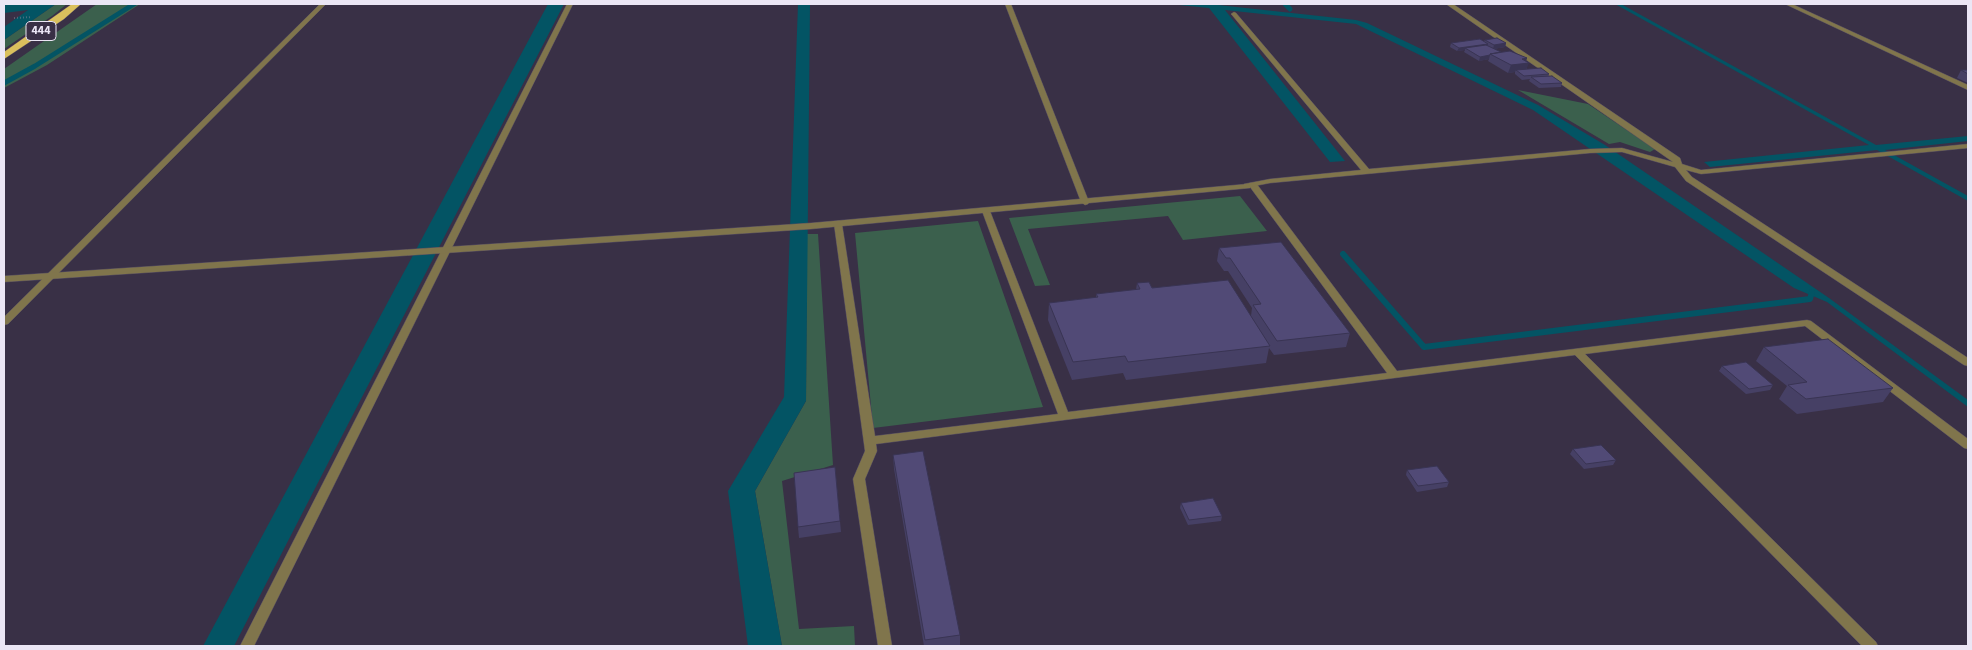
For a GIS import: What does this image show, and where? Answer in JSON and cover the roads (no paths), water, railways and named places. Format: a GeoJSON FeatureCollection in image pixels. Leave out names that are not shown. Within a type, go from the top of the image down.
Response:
{"type":"FeatureCollection","features":[{"type":"Feature","properties":{"kind":"highway","name":"444"},"geometry":{"type":"LineString","coordinates":[[4,56],[61,17],[76,4]]}},
{"type":"Feature","properties":{"kind":"street"},"geometry":{"type":"LineString","coordinates":[[4,322],[323,4]]}},
{"type":"Feature","properties":{"kind":"street"},"geometry":{"type":"LineString","coordinates":[[247,646],[570,4]]}},
{"type":"Feature","properties":{"kind":"street"},"geometry":{"type":"LineString","coordinates":[[1008,4],[1085,202]]}},
{"type":"Feature","properties":{"kind":"street"},"geometry":{"type":"LineString","coordinates":[[1449,4],[1677,160],[1678,166],[1689,179],[1968,363]]}},
{"type":"Feature","properties":{"kind":"street"},"geometry":{"type":"LineString","coordinates":[[1788,4],[1968,88]]}},
{"type":"Feature","properties":{"kind":"street"},"geometry":{"type":"LineString","coordinates":[[1234,14],[1367,172]]}},
{"type":"Feature","properties":{"kind":"street"},"geometry":{"type":"LineString","coordinates":[[4,279],[838,224],[1250,186],[1270,181],[1590,151],[1622,150],[1701,172],[1968,146]]}},
{"type":"Feature","properties":{"kind":"street"},"geometry":{"type":"LineString","coordinates":[[1250,186],[1394,375]]}},
{"type":"Feature","properties":{"kind":"street"},"geometry":{"type":"LineString","coordinates":[[986,211],[1064,416]]}},
{"type":"Feature","properties":{"kind":"street"},"geometry":{"type":"LineString","coordinates":[[838,224],[870,441],[871,451],[859,479],[885,646]]}},
{"type":"Feature","properties":{"kind":"street"},"geometry":{"type":"LineString","coordinates":[[870,441],[1807,323],[1968,445]]}},
{"type":"Feature","properties":{"kind":"street"},"geometry":{"type":"LineString","coordinates":[[1577,352],[1872,646]]}},
{"type":"Feature","properties":{"kind":"water"},"geometry":{"type":"Polygon","coordinates":[[[56,4],[4,40],[4,27],[28,10],[4,13],[4,5],[56,4]]]}},
{"type":"Feature","properties":{"kind":"water"},"geometry":{"type":"Polygon","coordinates":[[[548,4],[564,4],[234,646],[203,646],[548,4]]]}},
{"type":"Feature","properties":{"kind":"water"},"geometry":{"type":"Polygon","coordinates":[[[798,4],[810,4],[806,401],[755,491],[782,646],[748,646],[728,491],[784,397],[798,4]]]}},
{"type":"Feature","properties":{"kind":"water"},"geometry":{"type":"Polygon","coordinates":[[[1169,4],[1209,4],[1356,20],[1367,23],[1538,105],[1605,145],[1829,298],[1968,400],[1968,407],[1827,302],[1794,288],[1533,110],[1356,24],[1225,10],[1345,161],[1330,162],[1209,8],[1169,4]]]}},
{"type":"Feature","properties":{"kind":"water"},"geometry":{"type":"Polygon","coordinates":[[[1615,4],[1621,4],[1876,145],[1968,136],[1968,141],[1885,150],[1968,196],[1968,201],[1877,150],[1710,167],[1704,162],[1869,145],[1615,4]]]}},
{"type":"Feature","properties":{"kind":"waterway"},"geometry":{"type":"LineString","coordinates":[[4,83],[35,66],[134,4]]}},
{"type":"Feature","properties":{"kind":"waterway"},"geometry":{"type":"LineString","coordinates":[[1285,4],[1290,9]]}},
{"type":"Feature","properties":{"kind":"waterway"},"geometry":{"type":"LineString","coordinates":[[1343,254],[1424,347],[1810,299],[1812,292]]}}]}
